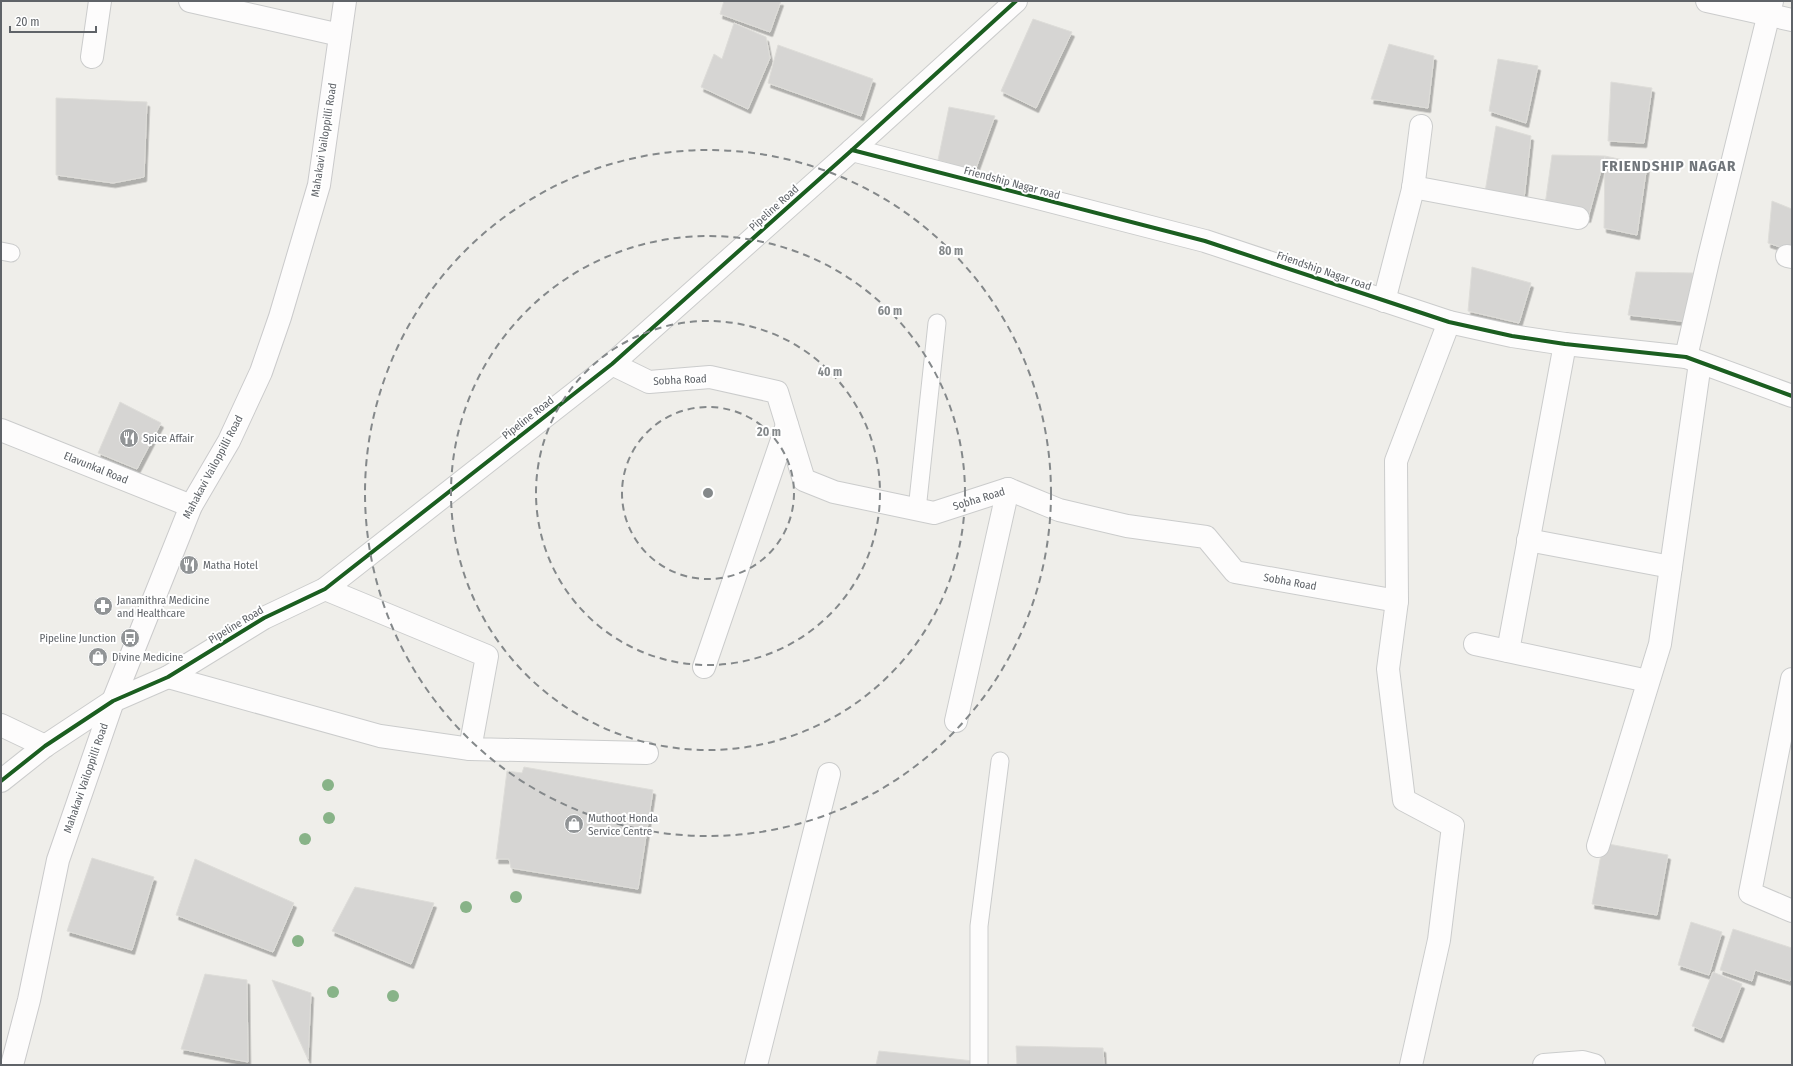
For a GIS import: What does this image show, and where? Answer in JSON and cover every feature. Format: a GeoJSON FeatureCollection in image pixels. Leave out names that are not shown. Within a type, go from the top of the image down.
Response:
{"type":"FeatureCollection","features":[{"type":"Feature","properties":{"kind":"street"},"geometry":{"type":"LineString","coordinates":[[92,57],[100,1]]}},
{"type":"Feature","properties":{"kind":"street"},"geometry":{"type":"LineString","coordinates":[[190,1],[340,35]]}},
{"type":"Feature","properties":{"kind":"street","name":"Mahakavi Vailoppilli Road"},"geometry":{"type":"LineString","coordinates":[[12,1065],[29,1000],[58,860],[112,701],[191,506],[229,441],[261,372],[280,317],[319,185],[345,1]]}},
{"type":"Feature","properties":{"kind":"street","name":"Pipeline Road"},"geometry":{"type":"LineString","coordinates":[[1,781],[45,746],[112,701],[168,677],[264,618],[325,589],[612,364],[852,150],[1016,1]]}},
{"type":"Feature","properties":{"kind":"street"},"geometry":{"type":"LineString","coordinates":[[1707,1],[1770,8],[1792,20]]}},
{"type":"Feature","properties":{"kind":"street"},"geometry":{"type":"LineString","coordinates":[[1598,846],[1660,644],[1671,567],[1693,360],[1710,249],[1770,8]]}},
{"type":"Feature","properties":{"kind":"street"},"geometry":{"type":"LineString","coordinates":[[1384,301],[1413,187],[1421,126]]}},
{"type":"Feature","properties":{"kind":"street","name":"Friendship Nagar road"},"geometry":{"type":"LineString","coordinates":[[852,150],[1206,241],[1449,322],[1512,336],[1693,360],[1792,396]]}},
{"type":"Feature","properties":{"kind":"street"},"geometry":{"type":"LineString","coordinates":[[1413,187],[1578,218]]}},
{"type":"Feature","properties":{"kind":"street"},"geometry":{"type":"LineString","coordinates":[[1411,1065],[1439,940],[1453,826],[1404,800],[1388,669],[1397,601],[1396,461],[1449,322]]}},
{"type":"Feature","properties":{"kind":"street"},"geometry":{"type":"LineString","coordinates":[[1508,651],[1565,344]]}},
{"type":"Feature","properties":{"kind":"street","name":"Sobha Road"},"geometry":{"type":"LineString","coordinates":[[612,364],[649,382],[710,377],[777,392],[804,480],[834,492],[934,513],[1008,489],[1059,510],[1074,514],[1127,526],[1206,537],[1235,572],[1397,601]]}},
{"type":"Feature","properties":{"kind":"street"},"geometry":{"type":"LineString","coordinates":[[704,666],[787,425]]}},
{"type":"Feature","properties":{"kind":"street","name":"Elavunkal Road"},"geometry":{"type":"LineString","coordinates":[[1,430],[191,506]]}},
{"type":"Feature","properties":{"kind":"street"},"geometry":{"type":"LineString","coordinates":[[956,721],[1008,489]]}},
{"type":"Feature","properties":{"kind":"street"},"geometry":{"type":"LineString","coordinates":[[1528,540],[1671,567]]}},
{"type":"Feature","properties":{"kind":"street"},"geometry":{"type":"LineString","coordinates":[[325,589],[487,656],[470,749]]}},
{"type":"Feature","properties":{"kind":"street"},"geometry":{"type":"LineString","coordinates":[[1475,644],[1648,681]]}},
{"type":"Feature","properties":{"kind":"street"},"geometry":{"type":"LineString","coordinates":[[168,677],[380,736],[470,749],[647,753]]}},
{"type":"Feature","properties":{"kind":"street"},"geometry":{"type":"LineString","coordinates":[[1792,679],[1750,893],[1792,911]]}},
{"type":"Feature","properties":{"kind":"street"},"geometry":{"type":"LineString","coordinates":[[1,724],[45,746]]}},
{"type":"Feature","properties":{"kind":"street"},"geometry":{"type":"LineString","coordinates":[[756,1065],[829,774]]}},
{"type":"Feature","properties":{"kind":"street"},"geometry":{"type":"LineString","coordinates":[[1544,1065],[1583,1062],[1594,1065]]}},
{"type":"Feature","properties":{"kind":"lane"},"geometry":{"type":"LineString","coordinates":[[917,510],[937,323]]}},
{"type":"Feature","properties":{"kind":"lane"},"geometry":{"type":"LineString","coordinates":[[979,1065],[979,926],[1000,761]]}},
{"type":"Feature","properties":{"kind":"building"},"geometry":{"type":"Polygon","coordinates":[[[724,1],[781,1],[770,32],[720,14],[724,1]]]}},
{"type":"Feature","properties":{"kind":"building"},"geometry":{"type":"Polygon","coordinates":[[[1033,19],[1072,32],[1036,108],[1001,91],[1033,19]]]}},
{"type":"Feature","properties":{"kind":"building"},"geometry":{"type":"Polygon","coordinates":[[[734,23],[766,37],[770,58],[748,109],[701,87],[714,54],[722,59],[734,23]]]}},
{"type":"Feature","properties":{"kind":"building"},"geometry":{"type":"Polygon","coordinates":[[[1389,44],[1434,56],[1428,108],[1371,99],[1389,44]]]}},
{"type":"Feature","properties":{"kind":"building"},"geometry":{"type":"Polygon","coordinates":[[[778,45],[873,79],[861,116],[768,83],[778,45]]]}},
{"type":"Feature","properties":{"kind":"building"},"geometry":{"type":"Polygon","coordinates":[[[1498,59],[1538,66],[1526,123],[1489,111],[1498,59]]]}},
{"type":"Feature","properties":{"kind":"building"},"geometry":{"type":"Polygon","coordinates":[[[1611,82],[1652,88],[1644,143],[1608,141],[1611,82]]]}},
{"type":"Feature","properties":{"kind":"building"},"geometry":{"type":"Polygon","coordinates":[[[56,98],[147,102],[144,177],[113,183],[56,175],[56,98]]]}},
{"type":"Feature","properties":{"kind":"building"},"geometry":{"type":"Polygon","coordinates":[[[949,107],[995,116],[975,171],[938,160],[949,107]]]}},
{"type":"Feature","properties":{"kind":"building"},"geometry":{"type":"Polygon","coordinates":[[[1496,126],[1531,136],[1524,199],[1484,198],[1496,126]]]}},
{"type":"Feature","properties":{"kind":"building"},"geometry":{"type":"Polygon","coordinates":[[[1552,155],[1605,156],[1588,218],[1545,205],[1552,155]]]}},
{"type":"Feature","properties":{"kind":"building"},"geometry":{"type":"Polygon","coordinates":[[[1605,156],[1647,165],[1637,235],[1604,228],[1605,156]]]}},
{"type":"Feature","properties":{"kind":"building"},"geometry":{"type":"Polygon","coordinates":[[[1772,201],[1792,209],[1792,251],[1768,243],[1772,201]]]}},
{"type":"Feature","properties":{"kind":"building"},"geometry":{"type":"Polygon","coordinates":[[[1472,267],[1531,283],[1519,323],[1468,311],[1472,267]]]}},
{"type":"Feature","properties":{"kind":"building"},"geometry":{"type":"Polygon","coordinates":[[[1636,272],[1693,273],[1689,322],[1628,315],[1636,272]]]}},
{"type":"Feature","properties":{"kind":"building","name":"Spice Affair"},"geometry":{"type":"Polygon","coordinates":[[[120,402],[161,423],[137,469],[98,453],[120,402]]]}},
{"type":"Feature","properties":{"kind":"building","name":"Muthoot Honda Service Centre"},"geometry":{"type":"Polygon","coordinates":[[[524,767],[653,790],[638,889],[511,868],[509,859],[496,859],[507,771],[522,773],[524,767]]]}},
{"type":"Feature","properties":{"kind":"building"},"geometry":{"type":"Polygon","coordinates":[[[1603,843],[1668,855],[1657,915],[1592,904],[1603,843]]]}},
{"type":"Feature","properties":{"kind":"building"},"geometry":{"type":"Polygon","coordinates":[[[92,858],[154,877],[132,950],[67,931],[92,858]]]}},
{"type":"Feature","properties":{"kind":"building"},"geometry":{"type":"Polygon","coordinates":[[[195,859],[294,903],[273,952],[176,915],[195,859]]]}},
{"type":"Feature","properties":{"kind":"building"},"geometry":{"type":"Polygon","coordinates":[[[355,887],[434,903],[411,964],[332,931],[355,887]]]}},
{"type":"Feature","properties":{"kind":"building"},"geometry":{"type":"Polygon","coordinates":[[[1691,922],[1722,932],[1709,975],[1678,965],[1691,922]]]}},
{"type":"Feature","properties":{"kind":"building"},"geometry":{"type":"Polygon","coordinates":[[[1733,929],[1792,948],[1792,974],[1790,981],[1755,970],[1752,981],[1720,970],[1733,929]]]}},
{"type":"Feature","properties":{"kind":"building"},"geometry":{"type":"Polygon","coordinates":[[[1713,972],[1742,984],[1721,1038],[1692,1026],[1713,972]]]}},
{"type":"Feature","properties":{"kind":"building"},"geometry":{"type":"Polygon","coordinates":[[[205,974],[247,980],[248,1062],[181,1049],[205,974]]]}},
{"type":"Feature","properties":{"kind":"building"},"geometry":{"type":"Polygon","coordinates":[[[272,980],[311,993],[308,1059],[272,980]]]}},
{"type":"Feature","properties":{"kind":"building"},"geometry":{"type":"Polygon","coordinates":[[[1016,1046],[1103,1048],[1104,1065],[1017,1065],[1016,1046]]]}},
{"type":"Feature","properties":{"kind":"building"},"geometry":{"type":"Polygon","coordinates":[[[879,1051],[974,1061],[974,1065],[876,1065],[879,1051]]]}},
{"type":"Feature","properties":{"kind":"cycle path"},"geometry":{"type":"LineString","coordinates":[[1,781],[45,746],[113,701],[168,677],[264,618],[325,589],[612,364],[852,150],[1016,1]]}},
{"type":"Feature","properties":{"kind":"cycle path"},"geometry":{"type":"LineString","coordinates":[[852,150],[1205,241],[1449,322],[1512,336],[1565,344],[1686,357],[1792,396]]}},
{"type":"Feature","properties":{"kind":"place","name":"Spice Affair"},"geometry":{"type":"Point","coordinates":[129,438]}},
{"type":"Feature","properties":{"kind":"place","name":"Matha Hotel"},"geometry":{"type":"Point","coordinates":[189,565]}},
{"type":"Feature","properties":{"kind":"place","name":"Janamithra Medicine and Healthcare"},"geometry":{"type":"Point","coordinates":[103,606]}},
{"type":"Feature","properties":{"kind":"place","name":"Pipeline Junction"},"geometry":{"type":"Point","coordinates":[130,638]}},
{"type":"Feature","properties":{"kind":"place","name":"Divine Medicine"},"geometry":{"type":"Point","coordinates":[98,657]}},
{"type":"Feature","properties":{"kind":"place","name":"Muthoot Honda Service Centre"},"geometry":{"type":"Point","coordinates":[574,824]}},
{"type":"Feature","properties":{"kind":"district","name":"FRIENDSHIP NAGAR"},"geometry":{"type":"Point","coordinates":[1669,166]}}]}
